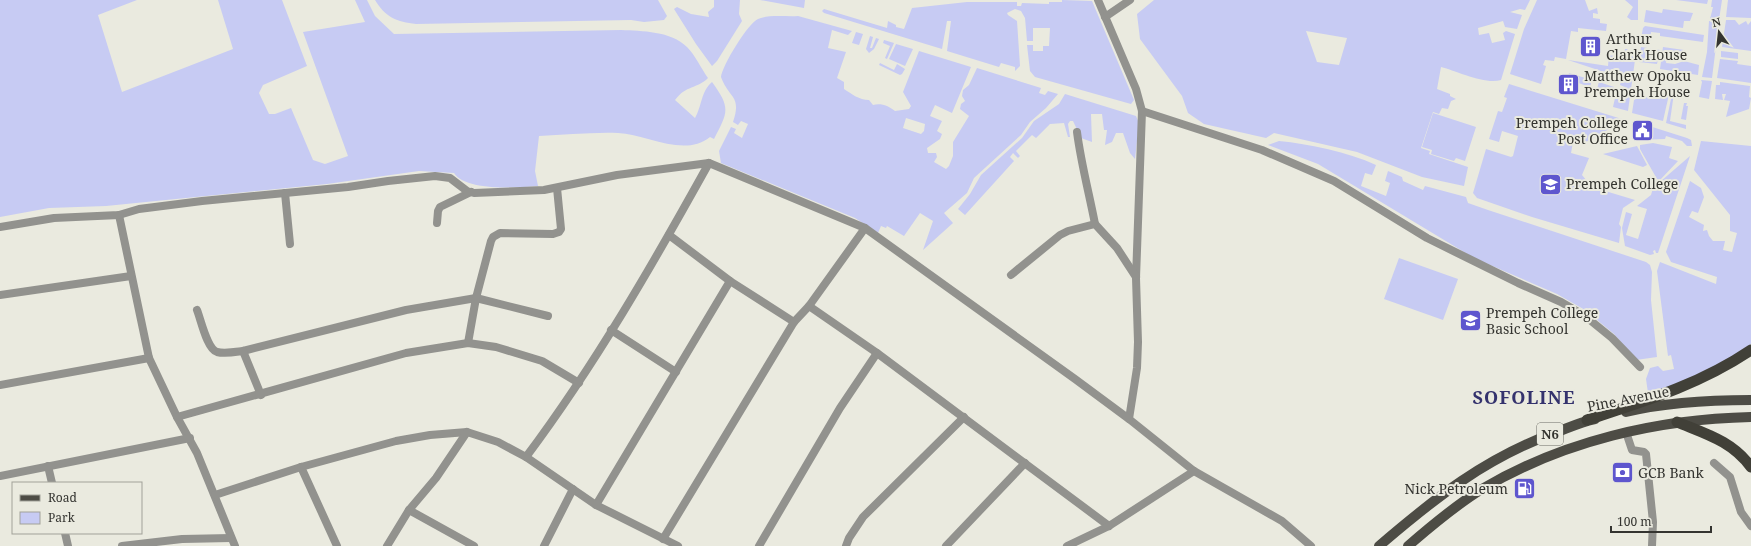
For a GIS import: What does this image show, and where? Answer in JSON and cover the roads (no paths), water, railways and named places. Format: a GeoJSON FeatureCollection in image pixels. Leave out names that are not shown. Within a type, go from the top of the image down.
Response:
{"type":"FeatureCollection","features":[{"type":"Feature","properties":{"kind":"highway"},"geometry":{"type":"LineString","coordinates":[[1587,420],[1686,387],[1727,366],[1751,350]]}},
{"type":"Feature","properties":{"kind":"highway"},"geometry":{"type":"LineString","coordinates":[[1677,422],[1726,443],[1742,455],[1751,467]]}},
{"type":"Feature","properties":{"kind":"main road","name":"Pine Avenue"},"geometry":{"type":"LineString","coordinates":[[1379,546],[1458,482],[1490,462],[1532,441],[1587,420],[1649,406],[1709,400],[1751,400]]}},
{"type":"Feature","properties":{"kind":"main road"},"geometry":{"type":"LineString","coordinates":[[1677,422],[1713,418],[1751,417]]}},
{"type":"Feature","properties":{"kind":"main road","name":"N6"},"geometry":{"type":"LineString","coordinates":[[1408,546],[1453,509],[1476,493],[1517,470],[1585,443],[1626,432],[1677,422]]}},
{"type":"Feature","properties":{"kind":"street"},"geometry":{"type":"LineString","coordinates":[[1098,0],[1136,89],[1142,111],[1136,278],[1138,342],[1137,368],[1129,419]]}},
{"type":"Feature","properties":{"kind":"street"},"geometry":{"type":"LineString","coordinates":[[1105,16],[1130,0]]}},
{"type":"Feature","properties":{"kind":"street"},"geometry":{"type":"LineString","coordinates":[[1142,111],[1262,150],[1334,181],[1427,238],[1518,284],[1561,302],[1585,316],[1612,338],[1640,366]]}},
{"type":"Feature","properties":{"kind":"street"},"geometry":{"type":"LineString","coordinates":[[1077,132],[1095,224],[1117,248],[1136,278]]}},
{"type":"Feature","properties":{"kind":"street"},"geometry":{"type":"LineString","coordinates":[[526,457],[579,383],[669,235],[709,163]]}},
{"type":"Feature","properties":{"kind":"street"},"geometry":{"type":"LineString","coordinates":[[0,227],[54,218],[119,215],[139,209],[435,176],[450,178],[467,191],[471,192],[526,192],[556,188],[617,175],[709,163],[865,228],[1076,379],[1194,471],[1282,521],[1311,546]]}},
{"type":"Feature","properties":{"kind":"street"},"geometry":{"type":"LineString","coordinates":[[468,343],[476,298],[491,241],[500,233],[553,234],[559,232],[561,229],[556,188]]}},
{"type":"Feature","properties":{"kind":"street"},"geometry":{"type":"LineString","coordinates":[[437,223],[438,211],[440,207],[471,192]]}},
{"type":"Feature","properties":{"kind":"street"},"geometry":{"type":"LineString","coordinates":[[285,193],[290,244]]}},
{"type":"Feature","properties":{"kind":"street"},"geometry":{"type":"LineString","coordinates":[[119,215],[149,358],[176,417],[190,438],[215,495],[233,542],[182,540],[122,546]]}},
{"type":"Feature","properties":{"kind":"street"},"geometry":{"type":"LineString","coordinates":[[1011,275],[1060,235],[1068,231],[1095,224]]}},
{"type":"Feature","properties":{"kind":"street"},"geometry":{"type":"LineString","coordinates":[[663,539],[794,322],[809,306],[865,228]]}},
{"type":"Feature","properties":{"kind":"street"},"geometry":{"type":"LineString","coordinates":[[669,235],[730,281],[794,322]]}},
{"type":"Feature","properties":{"kind":"street"},"geometry":{"type":"LineString","coordinates":[[0,294],[131,276]]}},
{"type":"Feature","properties":{"kind":"street"},"geometry":{"type":"LineString","coordinates":[[596,505],[730,281]]}},
{"type":"Feature","properties":{"kind":"street"},"geometry":{"type":"LineString","coordinates":[[197,310],[210,347],[218,353],[243,351],[406,310],[476,298],[548,316]]}},
{"type":"Feature","properties":{"kind":"street"},"geometry":{"type":"LineString","coordinates":[[809,306],[877,353],[1109,526]]}},
{"type":"Feature","properties":{"kind":"street"},"geometry":{"type":"LineString","coordinates":[[611,330],[676,372]]}},
{"type":"Feature","properties":{"kind":"street"},"geometry":{"type":"LineString","coordinates":[[176,417],[261,395],[406,353],[468,343],[496,347],[542,361],[579,383]]}},
{"type":"Feature","properties":{"kind":"street"},"geometry":{"type":"LineString","coordinates":[[243,351],[261,395]]}},
{"type":"Feature","properties":{"kind":"street"},"geometry":{"type":"LineString","coordinates":[[759,546],[840,408],[877,353]]}},
{"type":"Feature","properties":{"kind":"street"},"geometry":{"type":"LineString","coordinates":[[0,385],[149,358]]}},
{"type":"Feature","properties":{"kind":"street"},"geometry":{"type":"LineString","coordinates":[[846,546],[863,517],[964,417]]}},
{"type":"Feature","properties":{"kind":"street"},"geometry":{"type":"LineString","coordinates":[[215,495],[301,467],[396,440],[467,432],[490,439],[526,457],[596,505],[678,546]]}},
{"type":"Feature","properties":{"kind":"street"},"geometry":{"type":"LineString","coordinates":[[387,546],[409,510],[436,478],[467,432]]}},
{"type":"Feature","properties":{"kind":"street"},"geometry":{"type":"LineString","coordinates":[[1626,432],[1632,450],[1644,452],[1646,454],[1653,522],[1652,546]]}},
{"type":"Feature","properties":{"kind":"street"},"geometry":{"type":"LineString","coordinates":[[0,476],[190,438]]}},
{"type":"Feature","properties":{"kind":"street"},"geometry":{"type":"LineString","coordinates":[[946,546],[1025,463]]}},
{"type":"Feature","properties":{"kind":"street"},"geometry":{"type":"LineString","coordinates":[[1714,463],[1723,468],[1730,477],[1738,504],[1751,526]]}},
{"type":"Feature","properties":{"kind":"street"},"geometry":{"type":"LineString","coordinates":[[48,466],[52,482]]}},
{"type":"Feature","properties":{"kind":"street"},"geometry":{"type":"LineString","coordinates":[[301,467],[337,546]]}},
{"type":"Feature","properties":{"kind":"street"},"geometry":{"type":"LineString","coordinates":[[1067,546],[1109,526],[1194,471]]}},
{"type":"Feature","properties":{"kind":"street"},"geometry":{"type":"LineString","coordinates":[[544,546],[573,489]]}},
{"type":"Feature","properties":{"kind":"street"},"geometry":{"type":"LineString","coordinates":[[409,510],[462,543],[474,546]]}},
{"type":"Feature","properties":{"kind":"street"},"geometry":{"type":"LineString","coordinates":[[65,534],[68,546]]}},
{"type":"Feature","properties":{"kind":"place","name":"Arthur Clark House"},"geometry":{"type":"Point","coordinates":[1591,47]}},
{"type":"Feature","properties":{"kind":"place","name":"Matthew Opoku Prempeh House"},"geometry":{"type":"Point","coordinates":[1569,84]}},
{"type":"Feature","properties":{"kind":"place","name":"Prempeh College Post Office"},"geometry":{"type":"Point","coordinates":[1643,131]}},
{"type":"Feature","properties":{"kind":"place","name":"Prempeh College"},"geometry":{"type":"Point","coordinates":[1550,184]}},
{"type":"Feature","properties":{"kind":"place","name":"Prempeh College Basic School"},"geometry":{"type":"Point","coordinates":[1471,321]}},
{"type":"Feature","properties":{"kind":"place","name":"GCB Bank"},"geometry":{"type":"Point","coordinates":[1622,473]}},
{"type":"Feature","properties":{"kind":"place","name":"Nick Petroleum"},"geometry":{"type":"Point","coordinates":[1524,489]}},
{"type":"Feature","properties":{"kind":"district","name":"SOFOLINE"},"geometry":{"type":"Point","coordinates":[1524,398]}}]}
